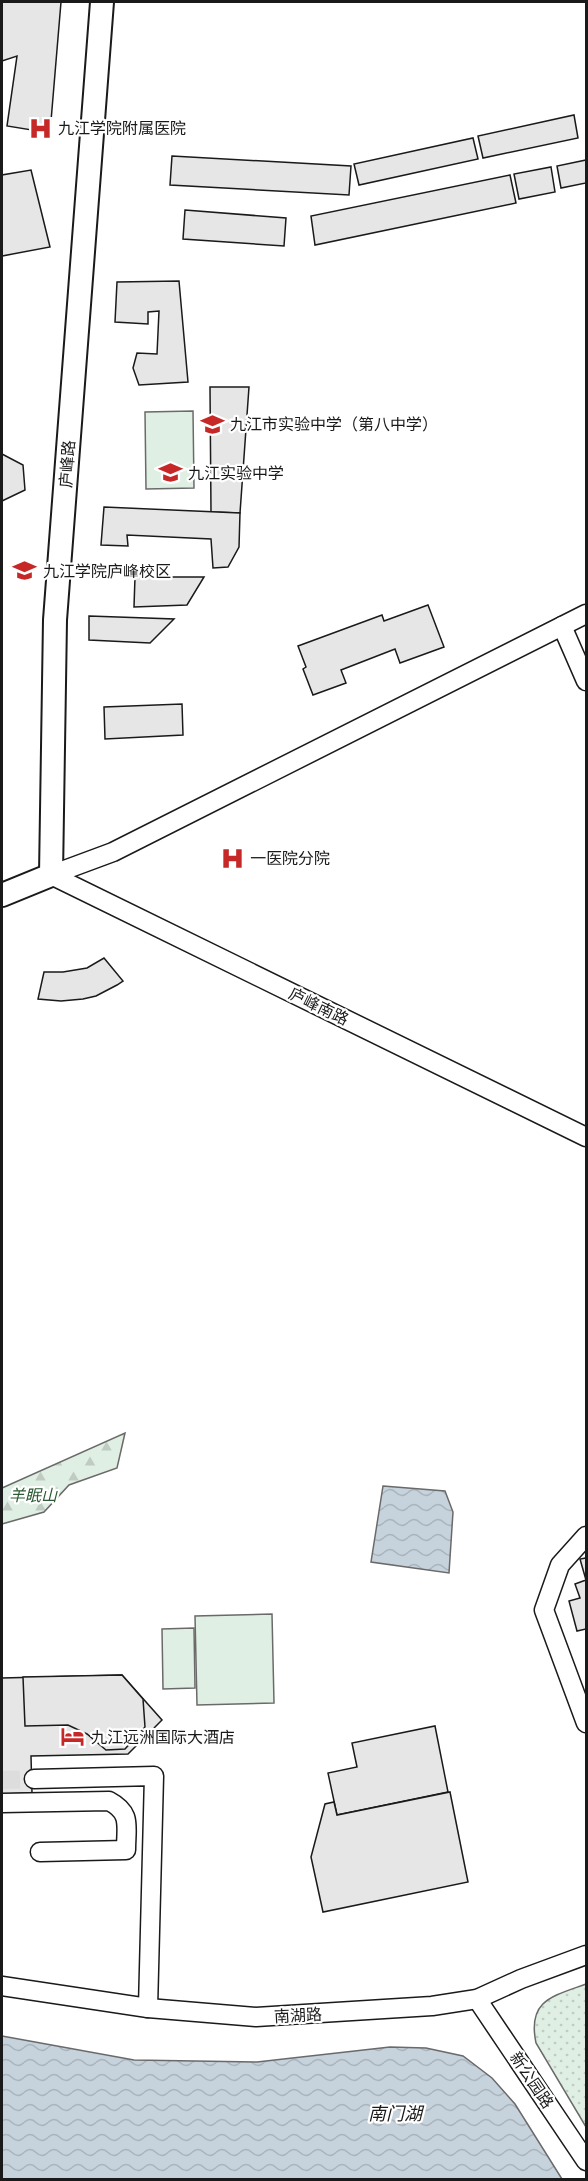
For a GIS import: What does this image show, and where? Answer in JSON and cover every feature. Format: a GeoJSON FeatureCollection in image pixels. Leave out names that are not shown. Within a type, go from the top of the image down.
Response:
{"type":"FeatureCollection","features":[{"type":"Feature","properties":{"kind":"main road","name":"庐峰路"},"geometry":{"type":"LineString","coordinates":[[51,875],[55,620],[102,2]]}},
{"type":"Feature","properties":{"kind":"main road"},"geometry":{"type":"LineString","coordinates":[[2,895],[51,875]]}},
{"type":"Feature","properties":{"kind":"street"},"geometry":{"type":"LineString","coordinates":[[51,875],[113,852],[586,614]]}},
{"type":"Feature","properties":{"kind":"street"},"geometry":{"type":"LineString","coordinates":[[562,626],[586,681]]}},
{"type":"Feature","properties":{"kind":"street","name":"庐峰南路"},"geometry":{"type":"LineString","coordinates":[[51,875],[586,1137]]}},
{"type":"Feature","properties":{"kind":"street"},"geometry":{"type":"LineString","coordinates":[[586,1536],[560,1565],[544,1610],[586,1723]]}},
{"type":"Feature","properties":{"kind":"street"},"geometry":{"type":"LineString","coordinates":[[34,1779],[154,1776],[148,2008]]}},
{"type":"Feature","properties":{"kind":"street"},"geometry":{"type":"LineString","coordinates":[[109,1778],[109,1801]]}},
{"type":"Feature","properties":{"kind":"street"},"geometry":{"type":"LineString","coordinates":[[2,1803],[109,1801],[122,1807],[126,1817],[126,1850],[40,1852]]}},
{"type":"Feature","properties":{"kind":"street","name":"南湖路"},"geometry":{"type":"LineString","coordinates":[[2,1986],[148,2008],[256,2017],[432,2006],[477,1999],[521,1979],[586,1955]]}},
{"type":"Feature","properties":{"kind":"street","name":"新公园路"},"geometry":{"type":"LineString","coordinates":[[477,1999],[586,2161]]}},
{"type":"Feature","properties":{"kind":"green space"},"geometry":{"type":"Polygon","coordinates":[[[193,411],[194,488],[146,489],[145,412],[193,411]]]}},
{"type":"Feature","properties":{"kind":"green space","name":"羊眠山"},"geometry":{"type":"Polygon","coordinates":[[[125,1433],[117,1468],[69,1485],[44,1512],[2,1524],[2,1488],[125,1433]]]}},
{"type":"Feature","properties":{"kind":"green space"},"geometry":{"type":"Polygon","coordinates":[[[272,1614],[274,1703],[197,1705],[195,1616],[272,1614]]]}},
{"type":"Feature","properties":{"kind":"green space"},"geometry":{"type":"Polygon","coordinates":[[[194,1628],[195,1688],[163,1689],[162,1629],[194,1628]]]}},
{"type":"Feature","properties":{"kind":"green space"},"geometry":{"type":"Polygon","coordinates":[[[586,1984],[586,2127],[536,2043],[534,2029],[535,2017],[545,2002],[563,1992],[586,1984]]]}},
{"type":"Feature","properties":{"kind":"water"},"geometry":{"type":"Polygon","coordinates":[[[383,1486],[445,1491],[453,1512],[449,1573],[371,1562],[383,1486]]]}},
{"type":"Feature","properties":{"kind":"water","name":"南门湖"},"geometry":{"type":"Polygon","coordinates":[[[2,2036],[134,2060],[257,2062],[390,2047],[426,2048],[463,2056],[492,2078],[515,2104],[562,2179],[2,2179],[2,2036]]]}},
{"type":"Feature","properties":{"kind":"building"},"geometry":{"type":"Polygon","coordinates":[[[2,2],[61,2],[50,133],[7,126],[17,56],[2,61],[2,2]]]}},
{"type":"Feature","properties":{"kind":"building"},"geometry":{"type":"Polygon","coordinates":[[[574,115],[578,138],[483,158],[478,136],[574,115]]]}},
{"type":"Feature","properties":{"kind":"building"},"geometry":{"type":"Polygon","coordinates":[[[473,138],[478,159],[359,185],[354,164],[473,138]]]}},
{"type":"Feature","properties":{"kind":"building"},"geometry":{"type":"Polygon","coordinates":[[[172,156],[351,166],[349,195],[170,185],[172,156]]]}},
{"type":"Feature","properties":{"kind":"building"},"geometry":{"type":"Polygon","coordinates":[[[586,160],[586,183],[561,188],[557,166],[586,160]]]}},
{"type":"Feature","properties":{"kind":"building"},"geometry":{"type":"Polygon","coordinates":[[[551,167],[555,192],[519,199],[514,174],[551,167]]]}},
{"type":"Feature","properties":{"kind":"building"},"geometry":{"type":"Polygon","coordinates":[[[31,170],[50,247],[2,256],[2,175],[31,170]]]}},
{"type":"Feature","properties":{"kind":"building"},"geometry":{"type":"Polygon","coordinates":[[[510,175],[516,203],[315,245],[311,216],[510,175]]]}},
{"type":"Feature","properties":{"kind":"building"},"geometry":{"type":"Polygon","coordinates":[[[185,210],[286,218],[284,246],[183,239],[185,210]]]}},
{"type":"Feature","properties":{"kind":"building"},"geometry":{"type":"Polygon","coordinates":[[[179,281],[188,382],[139,385],[133,368],[137,353],[157,354],[159,311],[148,312],[148,324],[115,322],[117,282],[179,281]]]}},
{"type":"Feature","properties":{"kind":"building"},"geometry":{"type":"Polygon","coordinates":[[[210,387],[249,387],[240,513],[211,512],[210,387]]]}},
{"type":"Feature","properties":{"kind":"building"},"geometry":{"type":"Polygon","coordinates":[[[2,454],[23,465],[25,490],[2,501],[2,454]]]}},
{"type":"Feature","properties":{"kind":"building"},"geometry":{"type":"Polygon","coordinates":[[[104,507],[240,513],[239,547],[228,567],[213,568],[211,539],[127,535],[128,546],[101,545],[104,507]]]}},
{"type":"Feature","properties":{"kind":"building"},"geometry":{"type":"Polygon","coordinates":[[[135,577],[204,577],[187,605],[134,607],[135,577]]]}},
{"type":"Feature","properties":{"kind":"building"},"geometry":{"type":"Polygon","coordinates":[[[428,605],[444,647],[400,663],[395,649],[341,670],[346,683],[313,695],[303,669],[306,667],[298,646],[382,615],[384,621],[428,605]]]}},
{"type":"Feature","properties":{"kind":"building"},"geometry":{"type":"Polygon","coordinates":[[[89,616],[174,619],[150,643],[89,640],[89,616]]]}},
{"type":"Feature","properties":{"kind":"building"},"geometry":{"type":"Polygon","coordinates":[[[182,704],[183,735],[105,739],[104,707],[182,704]]]}},
{"type":"Feature","properties":{"kind":"building"},"geometry":{"type":"Polygon","coordinates":[[[104,958],[123,981],[96,996],[83,999],[61,1001],[38,999],[44,972],[87,968],[104,958]]]}},
{"type":"Feature","properties":{"kind":"building"},"geometry":{"type":"Polygon","coordinates":[[[586,1558],[586,1580],[580,1559],[586,1558]]]}},
{"type":"Feature","properties":{"kind":"building"},"geometry":{"type":"Polygon","coordinates":[[[586,1580],[586,1629],[577,1631],[569,1601],[580,1598],[575,1584],[586,1580]]]}},
{"type":"Feature","properties":{"kind":"building","name":"九江远洲国际大酒店"},"geometry":{"type":"Polygon","coordinates":[[[122,1675],[162,1720],[128,1754],[31,1756],[32,1793],[2,1794],[2,1678],[122,1675]]]}},
{"type":"Feature","properties":{"kind":"building"},"geometry":{"type":"Polygon","coordinates":[[[122,1675],[143,1699],[145,1727],[125,1749],[106,1750],[87,1734],[68,1725],[25,1726],[23,1677],[122,1675]]]}},
{"type":"Feature","properties":{"kind":"building"},"geometry":{"type":"Polygon","coordinates":[[[435,1726],[448,1792],[337,1815],[328,1773],[357,1767],[352,1743],[435,1726]]]}},
{"type":"Feature","properties":{"kind":"building"},"geometry":{"type":"Polygon","coordinates":[[[450,1792],[468,1882],[323,1912],[311,1857],[325,1804],[334,1802],[337,1815],[450,1792]]]}},
{"type":"Feature","properties":{"kind":"tunnel"},"geometry":{"type":"LineString","coordinates":[[2,1780],[34,1779]]}},
{"type":"Feature","properties":{"kind":"place","name":"九江学院附属医院"},"geometry":{"type":"Point","coordinates":[40,128]}},
{"type":"Feature","properties":{"kind":"place","name":"九江市实验中学（第八中学）"},"geometry":{"type":"Point","coordinates":[212,424]}},
{"type":"Feature","properties":{"kind":"place","name":"九江实验中学"},"geometry":{"type":"Point","coordinates":[170,473]}},
{"type":"Feature","properties":{"kind":"place","name":"九江学院庐峰校区"},"geometry":{"type":"Point","coordinates":[25,571]}},
{"type":"Feature","properties":{"kind":"place","name":"一医院分院"},"geometry":{"type":"Point","coordinates":[232,858]}},
{"type":"Feature","properties":{"kind":"place","name":"九江远洲国际大酒店"},"geometry":{"type":"Point","coordinates":[73,1737]}}]}
